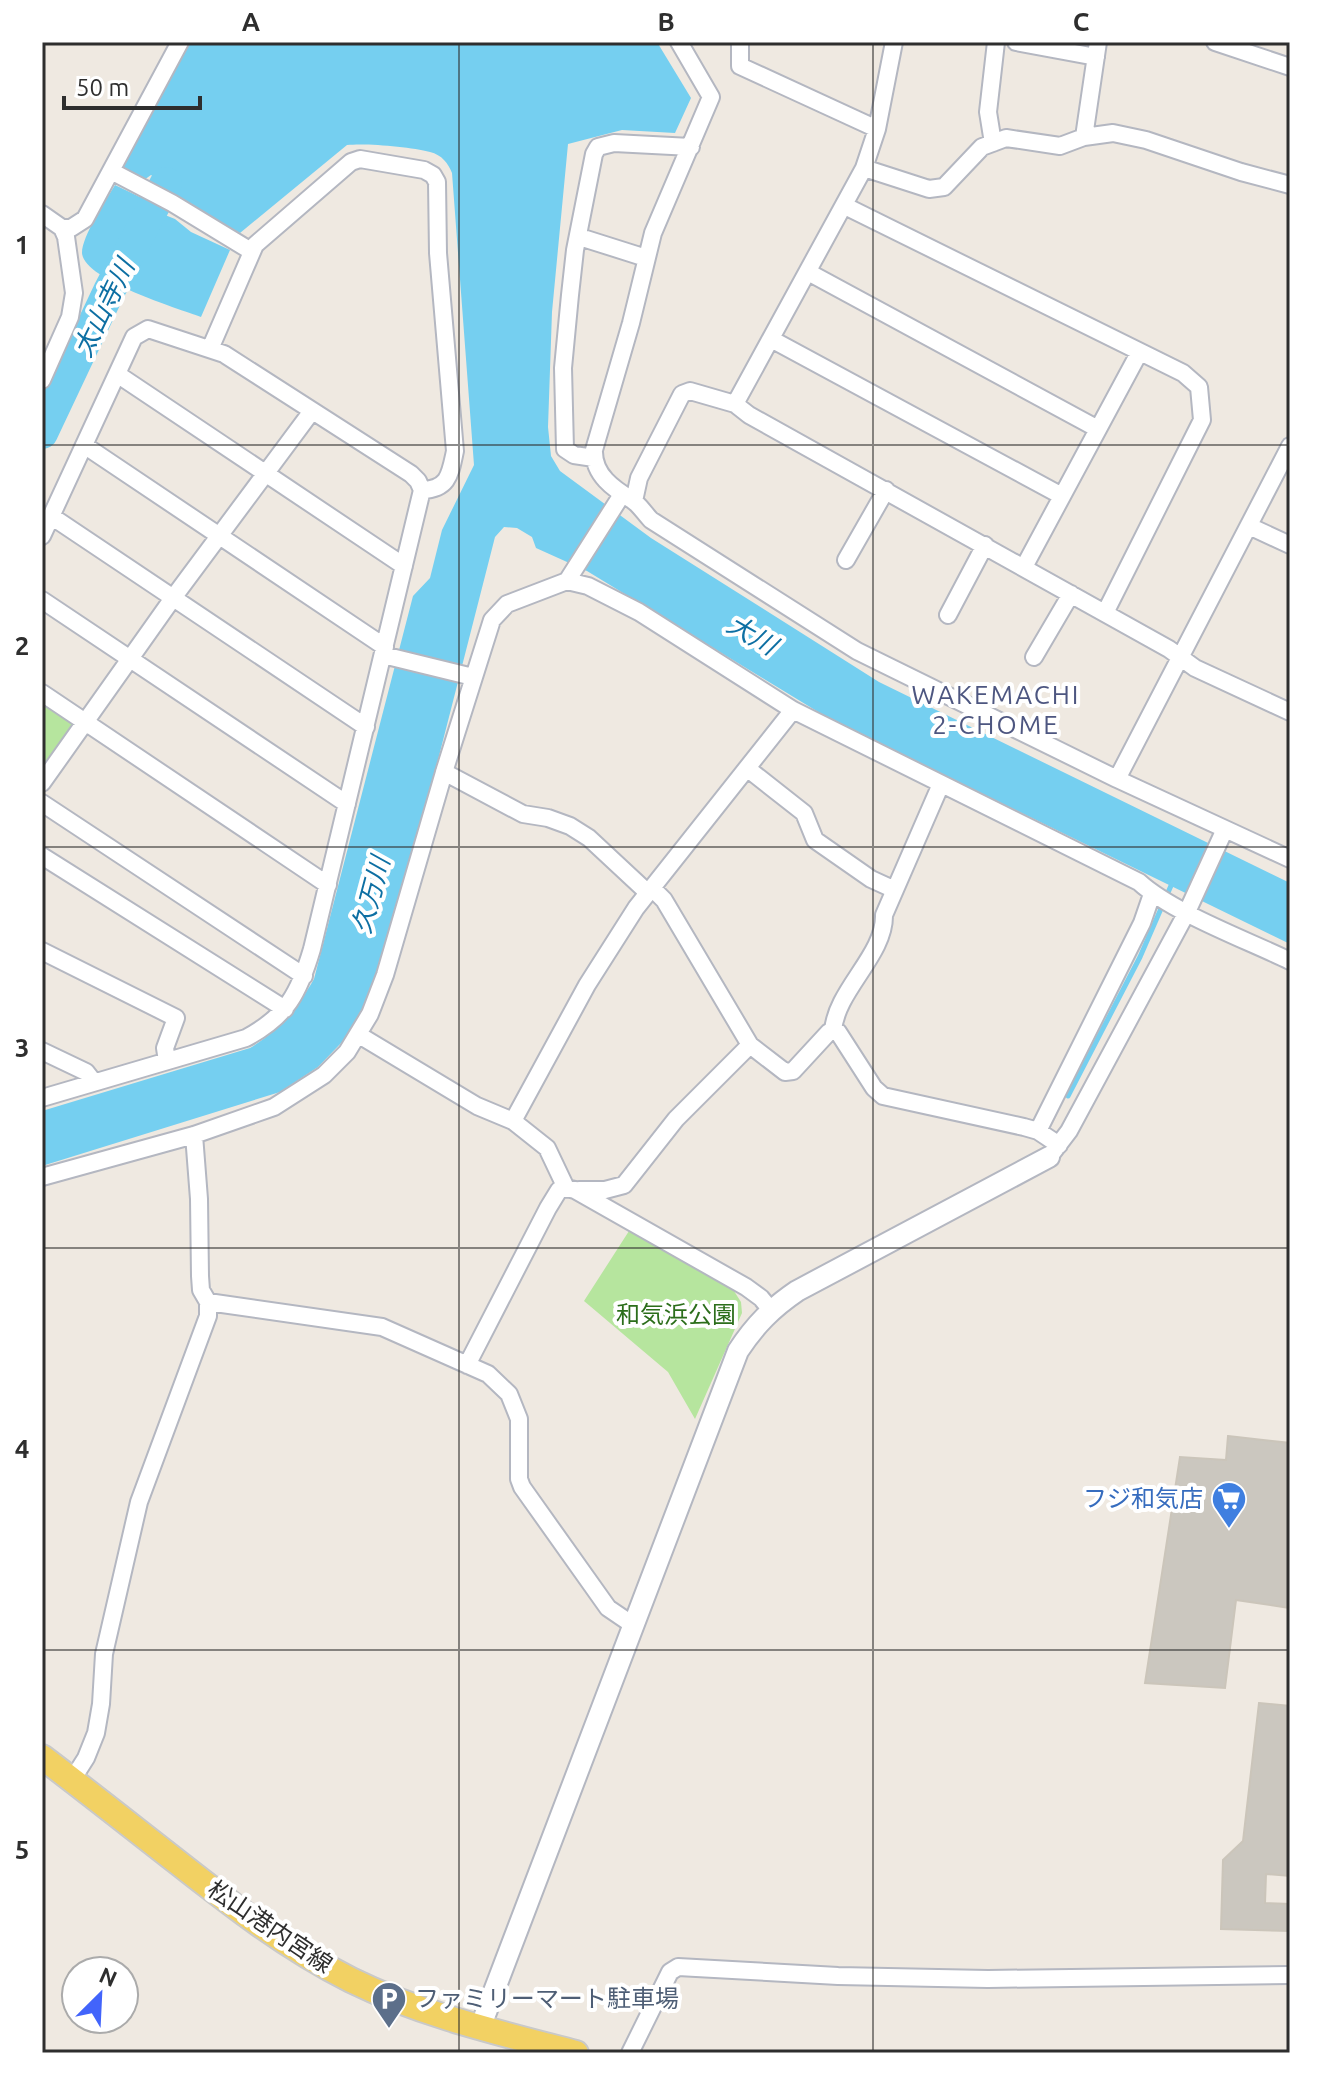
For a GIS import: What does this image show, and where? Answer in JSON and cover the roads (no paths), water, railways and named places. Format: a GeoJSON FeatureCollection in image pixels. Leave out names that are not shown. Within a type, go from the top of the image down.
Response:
{"type":"FeatureCollection","features":[{"type":"Feature","properties":{"kind":"main road","name":"松山港内宮線"},"geometry":{"type":"LineString","coordinates":[[42,1757],[248,1917],[296,1950],[353,1981],[419,2008],[480,2028],[576,2053]]}},
{"type":"Feature","properties":{"kind":"street"},"geometry":{"type":"LineString","coordinates":[[62,228],[71,228],[85,219],[180,42]]}},
{"type":"Feature","properties":{"kind":"street"},"geometry":{"type":"LineString","coordinates":[[679,42],[711,97],[653,233],[594,458],[596,468],[624,500],[651,520],[857,651],[1224,832],[1290,859]]}},
{"type":"Feature","properties":{"kind":"street"},"geometry":{"type":"LineString","coordinates":[[740,42],[740,66],[877,129]]}},
{"type":"Feature","properties":{"kind":"street"},"geometry":{"type":"LineString","coordinates":[[735,404],[864,168],[877,129],[894,42]]}},
{"type":"Feature","properties":{"kind":"street"},"geometry":{"type":"LineString","coordinates":[[993,143],[988,112],[996,42]]}},
{"type":"Feature","properties":{"kind":"street"},"geometry":{"type":"LineString","coordinates":[[1016,42],[1097,49],[1084,137]]}},
{"type":"Feature","properties":{"kind":"street"},"geometry":{"type":"LineString","coordinates":[[1215,42],[1290,67]]}},
{"type":"Feature","properties":{"kind":"street"},"geometry":{"type":"LineString","coordinates":[[864,168],[929,189],[944,187],[982,147],[1006,138],[1060,146],[1084,137],[1113,133],[1146,140],[1290,185]]}},
{"type":"Feature","properties":{"kind":"street"},"geometry":{"type":"LineString","coordinates":[[594,458],[574,455],[565,449],[563,368],[575,250],[594,154],[598,147],[614,143],[691,147]]}},
{"type":"Feature","properties":{"kind":"street"},"geometry":{"type":"LineString","coordinates":[[210,349],[251,251],[351,162],[360,159],[424,170],[433,175],[437,182],[438,253],[455,451],[448,477],[442,485],[422,490]]}},
{"type":"Feature","properties":{"kind":"street"},"geometry":{"type":"LineString","coordinates":[[111,171],[172,203],[251,251]]}},
{"type":"Feature","properties":{"kind":"street"},"geometry":{"type":"LineString","coordinates":[[845,206],[1183,373],[1199,387],[1202,420],[1105,613]]}},
{"type":"Feature","properties":{"kind":"street"},"geometry":{"type":"LineString","coordinates":[[42,214],[62,228],[69,245],[74,293],[70,317],[42,380]]}},
{"type":"Feature","properties":{"kind":"street"},"geometry":{"type":"LineString","coordinates":[[586,239],[646,258]]}},
{"type":"Feature","properties":{"kind":"street"},"geometry":{"type":"LineString","coordinates":[[808,272],[1098,429]]}},
{"type":"Feature","properties":{"kind":"street"},"geometry":{"type":"LineString","coordinates":[[42,536],[134,337],[148,329],[224,354],[411,474],[422,490],[387,653],[304,976],[285,1009],[271,1025],[246,1038],[42,1098]]}},
{"type":"Feature","properties":{"kind":"street"},"geometry":{"type":"LineString","coordinates":[[771,339],[1062,496]]}},
{"type":"Feature","properties":{"kind":"street"},"geometry":{"type":"LineString","coordinates":[[1024,567],[1139,353]]}},
{"type":"Feature","properties":{"kind":"street"},"geometry":{"type":"LineString","coordinates":[[117,374],[404,566]]}},
{"type":"Feature","properties":{"kind":"street"},"geometry":{"type":"LineString","coordinates":[[42,1177],[194,1135],[274,1107],[324,1075],[347,1052],[370,1014],[385,975],[469,676],[492,620],[507,604],[570,577],[639,478],[682,394],[690,391],[735,404],[749,415],[1105,613],[1195,668],[1290,712]]}},
{"type":"Feature","properties":{"kind":"street"},"geometry":{"type":"LineString","coordinates":[[42,783],[173,598],[312,411]]}},
{"type":"Feature","properties":{"kind":"street"},"geometry":{"type":"LineString","coordinates":[[84,445],[387,653],[469,676]]}},
{"type":"Feature","properties":{"kind":"street"},"geometry":{"type":"LineString","coordinates":[[1117,779],[1290,446]]}},
{"type":"Feature","properties":{"kind":"street"},"geometry":{"type":"LineString","coordinates":[[846,560],[886,490]]}},
{"type":"Feature","properties":{"kind":"street"},"geometry":{"type":"LineString","coordinates":[[51,516],[366,727]]}},
{"type":"Feature","properties":{"kind":"street"},"geometry":{"type":"LineString","coordinates":[[1249,526],[1290,545]]}},
{"type":"Feature","properties":{"kind":"street"},"geometry":{"type":"LineString","coordinates":[[948,615],[985,545]]}},
{"type":"Feature","properties":{"kind":"street"},"geometry":{"type":"LineString","coordinates":[[570,577],[639,612],[793,710],[1139,882],[1154,895],[1290,961]]}},
{"type":"Feature","properties":{"kind":"street"},"geometry":{"type":"LineString","coordinates":[[1034,657],[1071,594]]}},
{"type":"Feature","properties":{"kind":"street"},"geometry":{"type":"LineString","coordinates":[[42,600],[347,804]]}},
{"type":"Feature","properties":{"kind":"street"},"geometry":{"type":"LineString","coordinates":[[42,693],[328,885]]}},
{"type":"Feature","properties":{"kind":"street"},"geometry":{"type":"LineString","coordinates":[[513,1121],[587,985],[650,890],[793,710]]}},
{"type":"Feature","properties":{"kind":"street"},"geometry":{"type":"LineString","coordinates":[[748,769],[804,813],[815,840],[871,879],[895,890]]}},
{"type":"Feature","properties":{"kind":"street"},"geometry":{"type":"LineString","coordinates":[[444,772],[523,814],[570,826],[664,900],[750,1045],[785,1072],[793,1071],[829,1032],[838,1032],[874,1088],[883,1096],[983,1116],[1038,1131],[1054,1151]]}},
{"type":"Feature","properties":{"kind":"street"},"geometry":{"type":"LineString","coordinates":[[833,1031],[834,1015],[877,941],[895,890],[941,784]]}},
{"type":"Feature","properties":{"kind":"street"},"geometry":{"type":"LineString","coordinates":[[42,803],[304,976]]}},
{"type":"Feature","properties":{"kind":"street"},"geometry":{"type":"LineString","coordinates":[[480,2028],[738,1351],[771,1310],[797,1291],[1054,1151],[1069,1131],[1224,832]]}},
{"type":"Feature","properties":{"kind":"street"},"geometry":{"type":"LineString","coordinates":[[42,856],[285,1009]]}},
{"type":"Feature","properties":{"kind":"street"},"geometry":{"type":"LineString","coordinates":[[1038,1131],[1154,895]]}},
{"type":"Feature","properties":{"kind":"street"},"geometry":{"type":"LineString","coordinates":[[42,951],[176,1018],[165,1048],[167,1061]]}},
{"type":"Feature","properties":{"kind":"street"},"geometry":{"type":"LineString","coordinates":[[359,1035],[477,1106],[513,1121],[547,1148],[571,1189],[746,1287],[771,1310]]}},
{"type":"Feature","properties":{"kind":"street"},"geometry":{"type":"LineString","coordinates":[[622,1217],[619,1206],[624,1185],[676,1119],[750,1045]]}},
{"type":"Feature","properties":{"kind":"street"},"geometry":{"type":"LineString","coordinates":[[42,1051],[86,1072],[93,1081]]}},
{"type":"Feature","properties":{"kind":"street"},"geometry":{"type":"LineString","coordinates":[[72,1780],[86,1758],[96,1733],[104,1654],[139,1502],[208,1316],[208,1302],[201,1290],[194,1135]]}},
{"type":"Feature","properties":{"kind":"street"},"geometry":{"type":"LineString","coordinates":[[467,1365],[559,1190],[605,1190],[624,1185]]}},
{"type":"Feature","properties":{"kind":"street"},"geometry":{"type":"LineString","coordinates":[[208,1302],[382,1327],[488,1374],[509,1394],[519,1419],[519,1479],[522,1487],[608,1608],[633,1625]]}},
{"type":"Feature","properties":{"kind":"street"},"geometry":{"type":"LineString","coordinates":[[630,2053],[670,1972],[678,1967],[838,1976],[988,1979],[1290,1975]]}},
{"type":"Feature","properties":{"kind":"water"},"geometry":{"type":"Polygon","coordinates":[[[188,42],[657,42],[691,98],[675,133],[622,130],[568,144],[552,312],[548,427],[551,456],[560,471],[651,538],[879,682],[1290,883],[1290,944],[833,721],[587,571],[536,548],[532,537],[517,528],[504,527],[495,537],[415,850],[368,998],[345,1039],[318,1067],[280,1092],[42,1166],[42,1111],[250,1048],[279,1026],[314,979],[413,596],[430,578],[442,530],[474,465],[452,173],[446,163],[438,155],[422,150],[347,145],[240,233],[174,198],[177,189],[151,175],[144,180],[123,168],[188,42]]]}},
{"type":"Feature","properties":{"kind":"water"},"geometry":{"type":"Polygon","coordinates":[[[115,185],[144,199],[146,196],[167,208],[165,215],[191,232],[230,250],[201,317],[114,283],[87,263],[82,253],[86,237],[115,185]]]}},
{"type":"Feature","properties":{"kind":"waterway","name":"太山寺川"},"geometry":{"type":"LineString","coordinates":[[42,433],[109,291],[166,183]]}},
{"type":"Feature","properties":{"kind":"waterway"},"geometry":{"type":"LineString","coordinates":[[1068,1096],[1140,957],[1173,881]]}},
{"type":"Feature","properties":{"kind":"place","name":"フジ和気店"},"geometry":{"type":"Point","coordinates":[1229,1530]}},
{"type":"Feature","properties":{"kind":"place","name":"ファミリーマート駐車場"},"geometry":{"type":"Point","coordinates":[389,2030]}},
{"type":"Feature","properties":{"kind":"district","name":"WAKEMACHI 2-CHOME"},"geometry":{"type":"Point","coordinates":[996,710]}},
{"type":"Feature","properties":{"kind":"water label","name":"大川"},"geometry":{"type":"Point","coordinates":[752,635]}},
{"type":"Feature","properties":{"kind":"water label","name":"久万川"},"geometry":{"type":"Point","coordinates":[371,895]}},
{"type":"Feature","properties":{"kind":"park label","name":"和気浜公園"},"geometry":{"type":"Point","coordinates":[676,1315]}}]}
